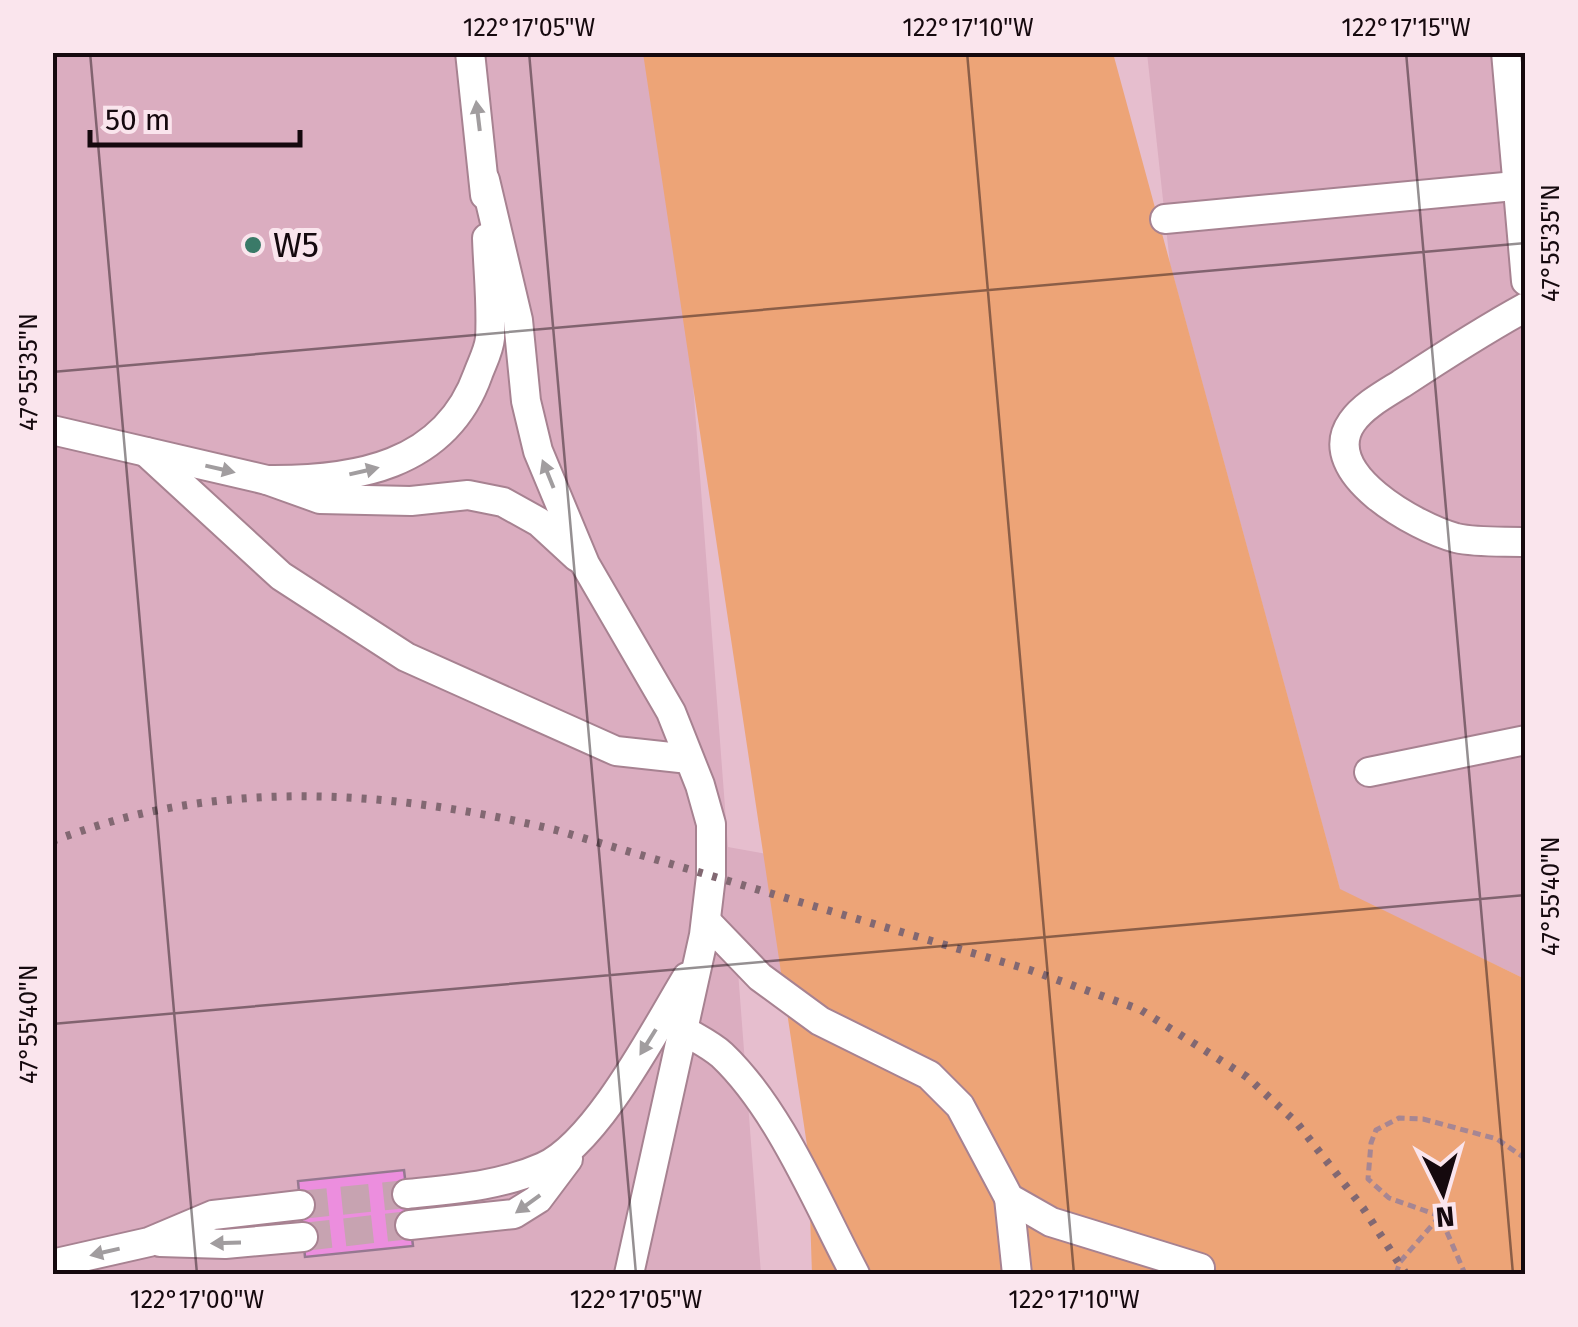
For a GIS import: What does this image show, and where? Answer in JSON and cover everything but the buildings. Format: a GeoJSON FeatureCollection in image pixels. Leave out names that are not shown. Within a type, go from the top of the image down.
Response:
{"type":"FeatureCollection","features":[{"type":"Feature","properties":{"kind":"street"},"geometry":{"type":"LineString","coordinates":[[267,480],[323,481],[387,466],[436,437],[470,394],[490,341],[485,180],[470,52]]}},
{"type":"Feature","properties":{"kind":"street"},"geometry":{"type":"LineString","coordinates":[[1513,64],[1526,281]]}},
{"type":"Feature","properties":{"kind":"street"},"geometry":{"type":"LineString","coordinates":[[485,180],[518,320],[526,400],[538,451],[585,564],[672,712],[710,824],[706,920],[629,1274]]}},
{"type":"Feature","properties":{"kind":"street"},"geometry":{"type":"LineString","coordinates":[[1165,219],[1521,185]]}},
{"type":"Feature","properties":{"kind":"street"},"geometry":{"type":"LineString","coordinates":[[1526,308],[1472,336],[1387,393],[1353,421],[1346,436],[1346,453],[1364,485],[1428,530],[1461,539],[1526,542]]}},
{"type":"Feature","properties":{"kind":"street"},"geometry":{"type":"LineString","coordinates":[[56,430],[267,480],[320,499],[411,501],[468,495],[504,502],[538,522],[585,564]]}},
{"type":"Feature","properties":{"kind":"street"},"geometry":{"type":"LineString","coordinates":[[146,452],[281,576],[406,657],[616,751],[690,759]]}},
{"type":"Feature","properties":{"kind":"street"},"geometry":{"type":"LineString","coordinates":[[1369,772],[1526,740]]}},
{"type":"Feature","properties":{"kind":"street"},"geometry":{"type":"LineString","coordinates":[[706,920],[760,976],[820,1021],[928,1075],[960,1106],[1009,1198],[1017,1274]]}},
{"type":"Feature","properties":{"kind":"street"},"geometry":{"type":"LineString","coordinates":[[410,1225],[514,1214],[538,1199],[590,1130],[698,959]]}},
{"type":"Feature","properties":{"kind":"street"},"geometry":{"type":"LineString","coordinates":[[683,1030],[720,1053],[759,1100],[854,1274]]}},
{"type":"Feature","properties":{"kind":"street"},"geometry":{"type":"LineString","coordinates":[[407,1194],[486,1185],[547,1166],[590,1130]]}},
{"type":"Feature","properties":{"kind":"street"},"geometry":{"type":"LineString","coordinates":[[1009,1198],[1051,1222],[1200,1268]]}},
{"type":"Feature","properties":{"kind":"street"},"geometry":{"type":"LineString","coordinates":[[52,1264],[149,1242],[213,1214],[300,1204]]}},
{"type":"Feature","properties":{"kind":"street"},"geometry":{"type":"LineString","coordinates":[[149,1242],[224,1244],[303,1237]]}},
{"type":"Feature","properties":{"kind":"path"},"geometry":{"type":"LineString","coordinates":[[1465,1274],[1440,1216],[1389,1198],[1368,1179],[1376,1130],[1399,1118],[1423,1118],[1497,1139],[1526,1158]]}},
{"type":"Feature","properties":{"kind":"path"},"geometry":{"type":"LineString","coordinates":[[1396,1274],[1400,1262],[1440,1216]]}},
{"type":"Feature","properties":{"kind":"shaded area"},"geometry":{"type":"Polygon","coordinates":[[[52,53],[668,53],[728,847],[998,896],[1077,1078],[737,958],[761,1274],[53,1274],[52,53]]]}},
{"type":"Feature","properties":{"kind":"shaded area"},"geometry":{"type":"Polygon","coordinates":[[[643,53],[1113,53],[1340,889],[1525,979],[1525,1274],[812,1274],[808,1152],[643,53]]]}},
{"type":"Feature","properties":{"kind":"shaded area"},"geometry":{"type":"Polygon","coordinates":[[[1147,53],[1525,53],[1525,979],[1340,890],[1170,264],[1147,53]]]}},
{"type":"Feature","properties":{"kind":"tunnel"},"geometry":{"type":"LineString","coordinates":[[300,1205],[407,1194]]}},
{"type":"Feature","properties":{"kind":"tunnel"},"geometry":{"type":"LineString","coordinates":[[303,1237],[410,1225]]}},
{"type":"Feature","properties":{"kind":"railway"},"geometry":{"type":"LineString","coordinates":[[52,841],[129,817],[245,798],[297,796],[401,802],[556,830],[1030,970],[1141,1010],[1247,1077],[1297,1123],[1363,1208],[1406,1274]]}},
{"type":"Feature","properties":{"kind":"place","name":"W5"},"geometry":{"type":"Point","coordinates":[253,245]}}]}
